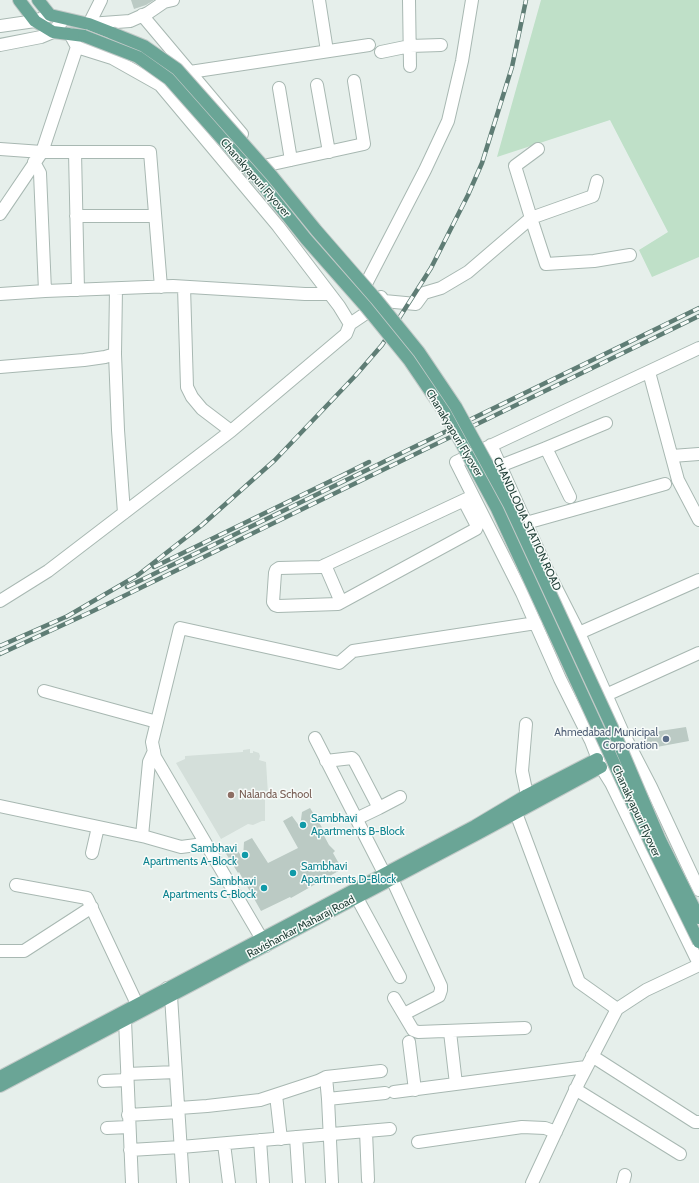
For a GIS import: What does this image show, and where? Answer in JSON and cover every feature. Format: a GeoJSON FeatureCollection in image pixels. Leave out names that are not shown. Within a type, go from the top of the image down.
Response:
{"type":"FeatureCollection","features":[{"type":"Feature","properties":{"kind":"main road"},"geometry":{"type":"LineString","coordinates":[[19,0],[35,21],[53,32]]}},
{"type":"Feature","properties":{"kind":"main road"},"geometry":{"type":"LineString","coordinates":[[38,0],[50,15]]}},
{"type":"Feature","properties":{"kind":"main road","name":"Chanakyapuri Flyover"},"geometry":{"type":"LineString","coordinates":[[50,15],[88,24],[144,46],[177,69],[272,176],[419,352],[456,407],[509,504],[612,727],[660,840],[699,918]]}},
{"type":"Feature","properties":{"kind":"main road","name":"Chanakyapuri Flyover"},"geometry":{"type":"LineString","coordinates":[[53,32],[84,36],[138,57],[169,79],[262,184],[306,239],[366,307],[409,360],[445,413],[498,509],[652,846],[699,942]]}},
{"type":"Feature","properties":{"kind":"main road","name":"Ravishankar Maharaj Road"},"geometry":{"type":"LineString","coordinates":[[263,942],[357,898],[388,876],[527,795],[599,763]]}},
{"type":"Feature","properties":{"kind":"main road","name":"Ravishankar Maharaj Road"},"geometry":{"type":"LineString","coordinates":[[0,1086],[125,1020],[169,992],[263,942],[388,876],[516,813],[599,763]]}},
{"type":"Feature","properties":{"kind":"main road","name":"Ravishankar Maharaj Road"},"geometry":{"type":"LineString","coordinates":[[0,1077],[137,1004],[169,992]]}},
{"type":"Feature","properties":{"kind":"street"},"geometry":{"type":"LineString","coordinates":[[88,24],[101,0]]}},
{"type":"Feature","properties":{"kind":"street"},"geometry":{"type":"LineString","coordinates":[[88,24],[130,21],[164,2],[173,0]]}},
{"type":"Feature","properties":{"kind":"street"},"geometry":{"type":"LineString","coordinates":[[319,0],[327,51]]}},
{"type":"Feature","properties":{"kind":"street"},"geometry":{"type":"LineString","coordinates":[[409,0],[410,66]]}},
{"type":"Feature","properties":{"kind":"street"},"geometry":{"type":"LineString","coordinates":[[367,282],[425,170],[448,121],[462,61],[472,0]]}},
{"type":"Feature","properties":{"kind":"street"},"geometry":{"type":"LineString","coordinates":[[0,26],[35,21],[50,15]]}},
{"type":"Feature","properties":{"kind":"street"},"geometry":{"type":"LineString","coordinates":[[142,15],[384,301]]}},
{"type":"Feature","properties":{"kind":"street"},"geometry":{"type":"LineString","coordinates":[[0,45],[41,37],[53,32],[64,18]]}},
{"type":"Feature","properties":{"kind":"street"},"geometry":{"type":"LineString","coordinates":[[0,214],[38,157],[77,48],[70,34]]}},
{"type":"Feature","properties":{"kind":"street"},"geometry":{"type":"LineString","coordinates":[[190,72],[369,45]]}},
{"type":"Feature","properties":{"kind":"street"},"geometry":{"type":"LineString","coordinates":[[381,52],[410,46],[441,45]]}},
{"type":"Feature","properties":{"kind":"street"},"geometry":{"type":"LineString","coordinates":[[77,48],[112,58],[160,85],[278,226],[339,306],[350,324]]}},
{"type":"Feature","properties":{"kind":"street"},"geometry":{"type":"LineString","coordinates":[[268,165],[364,144],[354,81]]}},
{"type":"Feature","properties":{"kind":"street"},"geometry":{"type":"LineString","coordinates":[[317,85],[328,152]]}},
{"type":"Feature","properties":{"kind":"street"},"geometry":{"type":"LineString","coordinates":[[279,88],[291,160]]}},
{"type":"Feature","properties":{"kind":"street"},"geometry":{"type":"LineString","coordinates":[[0,149],[38,157],[75,152],[150,152],[161,287]]}},
{"type":"Feature","properties":{"kind":"street"},"geometry":{"type":"LineString","coordinates":[[538,149],[516,166],[546,264],[594,261],[630,255]]}},
{"type":"Feature","properties":{"kind":"street"},"geometry":{"type":"LineString","coordinates":[[75,152],[78,290]]}},
{"type":"Feature","properties":{"kind":"street"},"geometry":{"type":"LineString","coordinates":[[38,157],[45,291]]}},
{"type":"Feature","properties":{"kind":"street"},"geometry":{"type":"LineString","coordinates":[[0,601],[48,571],[231,431],[346,334],[350,324],[384,301],[416,304],[424,292],[442,288],[468,272],[531,218],[593,196],[597,181]]}},
{"type":"Feature","properties":{"kind":"street"},"geometry":{"type":"LineString","coordinates":[[76,216],[155,216]]}},
{"type":"Feature","properties":{"kind":"street"},"geometry":{"type":"LineString","coordinates":[[0,294],[45,291],[184,287],[330,294]]}},
{"type":"Feature","properties":{"kind":"street"},"geometry":{"type":"LineString","coordinates":[[184,287],[187,387],[192,397],[202,409],[231,431]]}},
{"type":"Feature","properties":{"kind":"street"},"geometry":{"type":"LineString","coordinates":[[116,289],[115,354],[118,430],[124,513]]}},
{"type":"Feature","properties":{"kind":"street","name":"CHANDLODIA STATION ROAD"},"geometry":{"type":"LineString","coordinates":[[699,348],[491,445],[549,574],[579,633],[623,733],[639,762],[699,890]]}},
{"type":"Feature","properties":{"kind":"street"},"geometry":{"type":"LineString","coordinates":[[0,367],[84,360],[115,354]]}},
{"type":"Feature","properties":{"kind":"street"},"geometry":{"type":"LineString","coordinates":[[649,372],[678,480],[699,520]]}},
{"type":"Feature","properties":{"kind":"street"},"geometry":{"type":"LineString","coordinates":[[500,466],[606,423]]}},
{"type":"Feature","properties":{"kind":"street"},"geometry":{"type":"LineString","coordinates":[[468,498],[320,567],[278,568],[276,570],[273,602],[278,606],[338,604],[476,529],[477,526],[468,498],[456,462],[491,445]]}},
{"type":"Feature","properties":{"kind":"street"},"geometry":{"type":"LineString","coordinates":[[546,448],[570,497]]}},
{"type":"Feature","properties":{"kind":"street"},"geometry":{"type":"LineString","coordinates":[[672,456],[699,454]]}},
{"type":"Feature","properties":{"kind":"street"},"geometry":{"type":"LineString","coordinates":[[526,522],[666,484]]}},
{"type":"Feature","properties":{"kind":"street"},"geometry":{"type":"LineString","coordinates":[[468,498],[536,623],[599,763],[611,783],[699,964],[646,990],[617,1008],[575,1089],[532,1183]]}},
{"type":"Feature","properties":{"kind":"street"},"geometry":{"type":"LineString","coordinates":[[324,565],[341,602]]}},
{"type":"Feature","properties":{"kind":"street"},"geometry":{"type":"LineString","coordinates":[[579,633],[699,580]]}},
{"type":"Feature","properties":{"kind":"street"},"geometry":{"type":"LineString","coordinates":[[263,942],[155,757],[152,742],[180,628],[339,663],[354,650],[536,623]]}},
{"type":"Feature","properties":{"kind":"street"},"geometry":{"type":"LineString","coordinates":[[606,695],[699,653]]}},
{"type":"Feature","properties":{"kind":"street"},"geometry":{"type":"LineString","coordinates":[[44,691],[157,722]]}},
{"type":"Feature","properties":{"kind":"street"},"geometry":{"type":"LineString","coordinates":[[526,724],[522,771],[527,795]]}},
{"type":"Feature","properties":{"kind":"street"},"geometry":{"type":"LineString","coordinates":[[599,763],[616,749],[623,733]]}},
{"type":"Feature","properties":{"kind":"street"},"geometry":{"type":"LineString","coordinates":[[315,738],[356,820],[388,876],[438,979],[441,990],[439,996],[404,1014]]}},
{"type":"Feature","properties":{"kind":"street"},"geometry":{"type":"LineString","coordinates":[[142,836],[149,762],[154,752]]}},
{"type":"Feature","properties":{"kind":"street"},"geometry":{"type":"LineString","coordinates":[[326,761],[352,758],[379,808]]}},
{"type":"Feature","properties":{"kind":"street"},"geometry":{"type":"LineString","coordinates":[[599,763],[622,759],[639,762]]}},
{"type":"Feature","properties":{"kind":"street"},"geometry":{"type":"LineString","coordinates":[[356,820],[400,797]]}},
{"type":"Feature","properties":{"kind":"street"},"geometry":{"type":"LineString","coordinates":[[0,806],[142,836],[181,847],[204,844],[207,846]]}},
{"type":"Feature","properties":{"kind":"street"},"geometry":{"type":"LineString","coordinates":[[516,813],[579,982],[617,1008]]}},
{"type":"Feature","properties":{"kind":"street"},"geometry":{"type":"LineString","coordinates":[[92,853],[98,827]]}},
{"type":"Feature","properties":{"kind":"street"},"geometry":{"type":"LineString","coordinates":[[16,885],[87,898],[137,1004]]}},
{"type":"Feature","properties":{"kind":"street"},"geometry":{"type":"LineString","coordinates":[[357,898],[400,977]]}},
{"type":"Feature","properties":{"kind":"street"},"geometry":{"type":"LineString","coordinates":[[0,951],[24,951],[92,907]]}},
{"type":"Feature","properties":{"kind":"street"},"geometry":{"type":"LineString","coordinates":[[169,992],[179,1110],[183,1183]]}},
{"type":"Feature","properties":{"kind":"street"},"geometry":{"type":"LineString","coordinates":[[394,998],[413,1030],[418,1032],[525,1028]]}},
{"type":"Feature","properties":{"kind":"street"},"geometry":{"type":"LineString","coordinates":[[125,1020],[132,1183]]}},
{"type":"Feature","properties":{"kind":"street"},"geometry":{"type":"LineString","coordinates":[[450,1032],[456,1084]]}},
{"type":"Feature","properties":{"kind":"street"},"geometry":{"type":"LineString","coordinates":[[409,1042],[415,1090]]}},
{"type":"Feature","properties":{"kind":"street"},"geometry":{"type":"LineString","coordinates":[[592,1056],[695,1122],[699,1122]]}},
{"type":"Feature","properties":{"kind":"street"},"geometry":{"type":"LineString","coordinates":[[328,1099],[415,1090],[586,1067]]}},
{"type":"Feature","properties":{"kind":"street"},"geometry":{"type":"LineString","coordinates":[[104,1081],[176,1072]]}},
{"type":"Feature","properties":{"kind":"street"},"geometry":{"type":"LineString","coordinates":[[107,1128],[129,1121],[179,1110],[260,1100],[326,1077],[381,1072]]}},
{"type":"Feature","properties":{"kind":"street"},"geometry":{"type":"LineString","coordinates":[[326,1077],[332,1182]]}},
{"type":"Feature","properties":{"kind":"street"},"geometry":{"type":"LineString","coordinates":[[575,1089],[680,1154]]}},
{"type":"Feature","properties":{"kind":"street"},"geometry":{"type":"LineString","coordinates":[[276,1095],[281,1139]]}},
{"type":"Feature","properties":{"kind":"street"},"geometry":{"type":"LineString","coordinates":[[418,1142],[522,1127],[545,1128],[556,1132]]}},
{"type":"Feature","properties":{"kind":"street"},"geometry":{"type":"LineString","coordinates":[[130,1150],[224,1144],[390,1129]]}},
{"type":"Feature","properties":{"kind":"street"},"geometry":{"type":"LineString","coordinates":[[366,1131],[368,1180]]}},
{"type":"Feature","properties":{"kind":"street"},"geometry":{"type":"LineString","coordinates":[[296,1137],[299,1183]]}},
{"type":"Feature","properties":{"kind":"street"},"geometry":{"type":"LineString","coordinates":[[260,1140],[263,1183]]}},
{"type":"Feature","properties":{"kind":"street"},"geometry":{"type":"LineString","coordinates":[[224,1144],[229,1183]]}},
{"type":"Feature","properties":{"kind":"shaded area","name":"Nalanda School"},"geometry":{"type":"Polygon","coordinates":[[[250,749],[250,753],[253,753],[253,751],[259,753],[259,760],[266,762],[268,794],[265,795],[265,821],[253,825],[248,824],[221,839],[176,763],[185,759],[185,756],[243,752],[243,750],[250,749]]]}},
{"type":"Feature","properties":{"kind":"green space"},"geometry":{"type":"Polygon","coordinates":[[[541,0],[699,0],[699,257],[652,277],[639,250],[668,232],[610,120],[497,157],[541,0]]]}},
{"type":"Feature","properties":{"kind":"building"},"geometry":{"type":"Polygon","coordinates":[[[131,0],[154,0],[146,5],[134,9],[131,0]]]}},
{"type":"Feature","properties":{"kind":"building","name":"Ahmedabad Municipal Corporation"},"geometry":{"type":"Polygon","coordinates":[[[686,727],[689,741],[646,749],[641,742],[647,737],[647,733],[686,727]]]}},
{"type":"Feature","properties":{"kind":"building"},"geometry":{"type":"Polygon","coordinates":[[[310,808],[323,829],[321,830],[329,845],[335,851],[333,853],[342,869],[291,898],[290,897],[261,911],[239,872],[238,873],[225,852],[234,846],[243,858],[244,842],[252,838],[268,863],[298,848],[283,821],[292,816],[300,827],[302,812],[310,808]]]}},
{"type":"Feature","properties":{"kind":"railway"},"geometry":{"type":"LineString","coordinates":[[66,617],[138,575],[202,525],[275,460],[356,375],[382,345],[431,268],[468,195],[482,163],[512,67],[526,0]]}},
{"type":"Feature","properties":{"kind":"railway"},"geometry":{"type":"LineString","coordinates":[[127,587],[699,308]]}},
{"type":"Feature","properties":{"kind":"railway"},"geometry":{"type":"LineString","coordinates":[[0,654],[93,611],[699,316]]}},
{"type":"Feature","properties":{"kind":"railway"},"geometry":{"type":"LineString","coordinates":[[339,477],[369,462]]}},
{"type":"Feature","properties":{"kind":"railway"},"geometry":{"type":"LineString","coordinates":[[154,567],[343,475]]}},
{"type":"Feature","properties":{"kind":"railway"},"geometry":{"type":"LineString","coordinates":[[0,646],[70,615]]}},
{"type":"Feature","properties":{"kind":"place","name":"Ahmedabad Municipal Corporation"},"geometry":{"type":"Point","coordinates":[666,739]}},
{"type":"Feature","properties":{"kind":"place","name":"Nalanda School"},"geometry":{"type":"Point","coordinates":[231,795]}},
{"type":"Feature","properties":{"kind":"place","name":"Sambhavi Apartments B-Block"},"geometry":{"type":"Point","coordinates":[303,825]}},
{"type":"Feature","properties":{"kind":"place","name":"Sambhavi Apartments A-Block"},"geometry":{"type":"Point","coordinates":[245,855]}},
{"type":"Feature","properties":{"kind":"place","name":"Sambhavi Apartments D-Block"},"geometry":{"type":"Point","coordinates":[293,873]}},
{"type":"Feature","properties":{"kind":"place","name":"Sambhavi Apartments C-Block"},"geometry":{"type":"Point","coordinates":[264,888]}}]}
